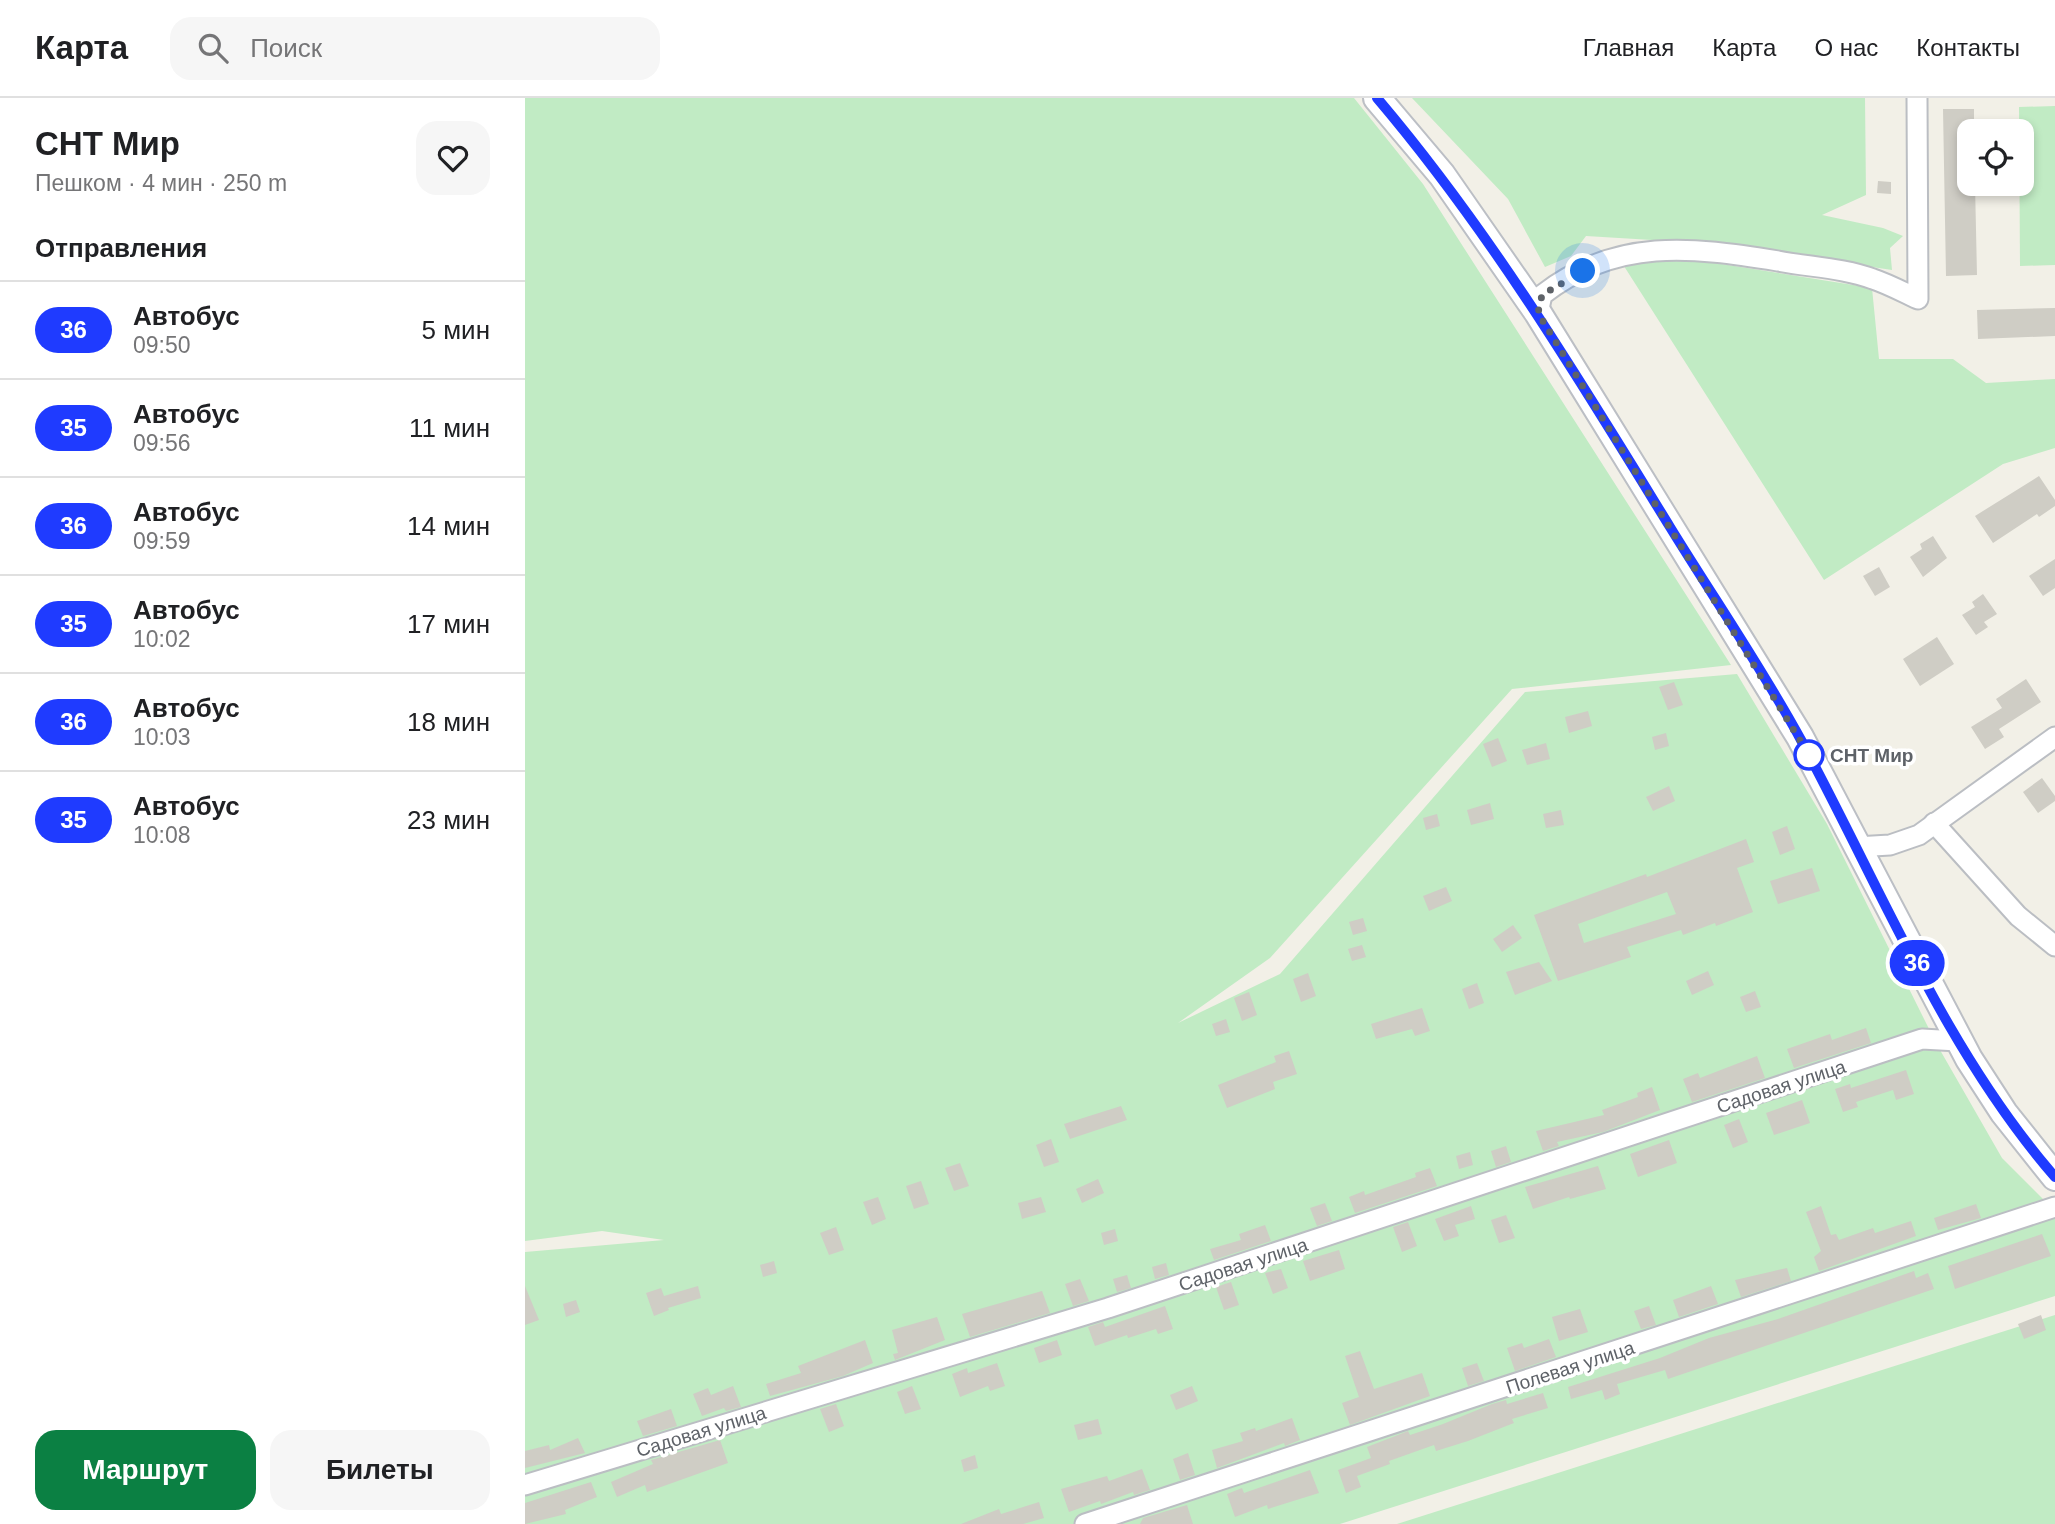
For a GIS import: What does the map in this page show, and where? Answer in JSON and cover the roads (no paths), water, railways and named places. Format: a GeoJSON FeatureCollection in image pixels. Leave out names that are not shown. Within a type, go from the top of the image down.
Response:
{"type":"FeatureCollection","features":[{"type":"Feature","properties":{"kind":"main road"},"geometry":{"type":"LineString","coordinates":[[1377,98],[1442,175],[1538,313],[1800,737],[1958,1041],[2004,1113],[2055,1177]]}},
{"type":"Feature","properties":{"kind":"street"},"geometry":{"type":"LineString","coordinates":[[1538,313],[1542,295],[1583,271],[1615,256],[1663,249],[1721,252],[1872,278],[1917,299],[1917,98]]}},
{"type":"Feature","properties":{"kind":"street"},"geometry":{"type":"LineString","coordinates":[[1856,847],[1874,848],[1910,840],[2055,737]]}},
{"type":"Feature","properties":{"kind":"street"},"geometry":{"type":"LineString","coordinates":[[1934,823],[2018,916],[2055,946]]}},
{"type":"Feature","properties":{"kind":"street","name":"Садовая улица"},"geometry":{"type":"LineString","coordinates":[[525,1485],[1121,1304],[1922,1039],[1958,1041]]}},
{"type":"Feature","properties":{"kind":"street","name":"Полевая улица"},"geometry":{"type":"LineString","coordinates":[[1085,1524],[2055,1207]]}},
{"type":"Feature","properties":{"kind":"place","name":"СНТ Мир"},"geometry":{"type":"Point","coordinates":[1809,755]}}]}
